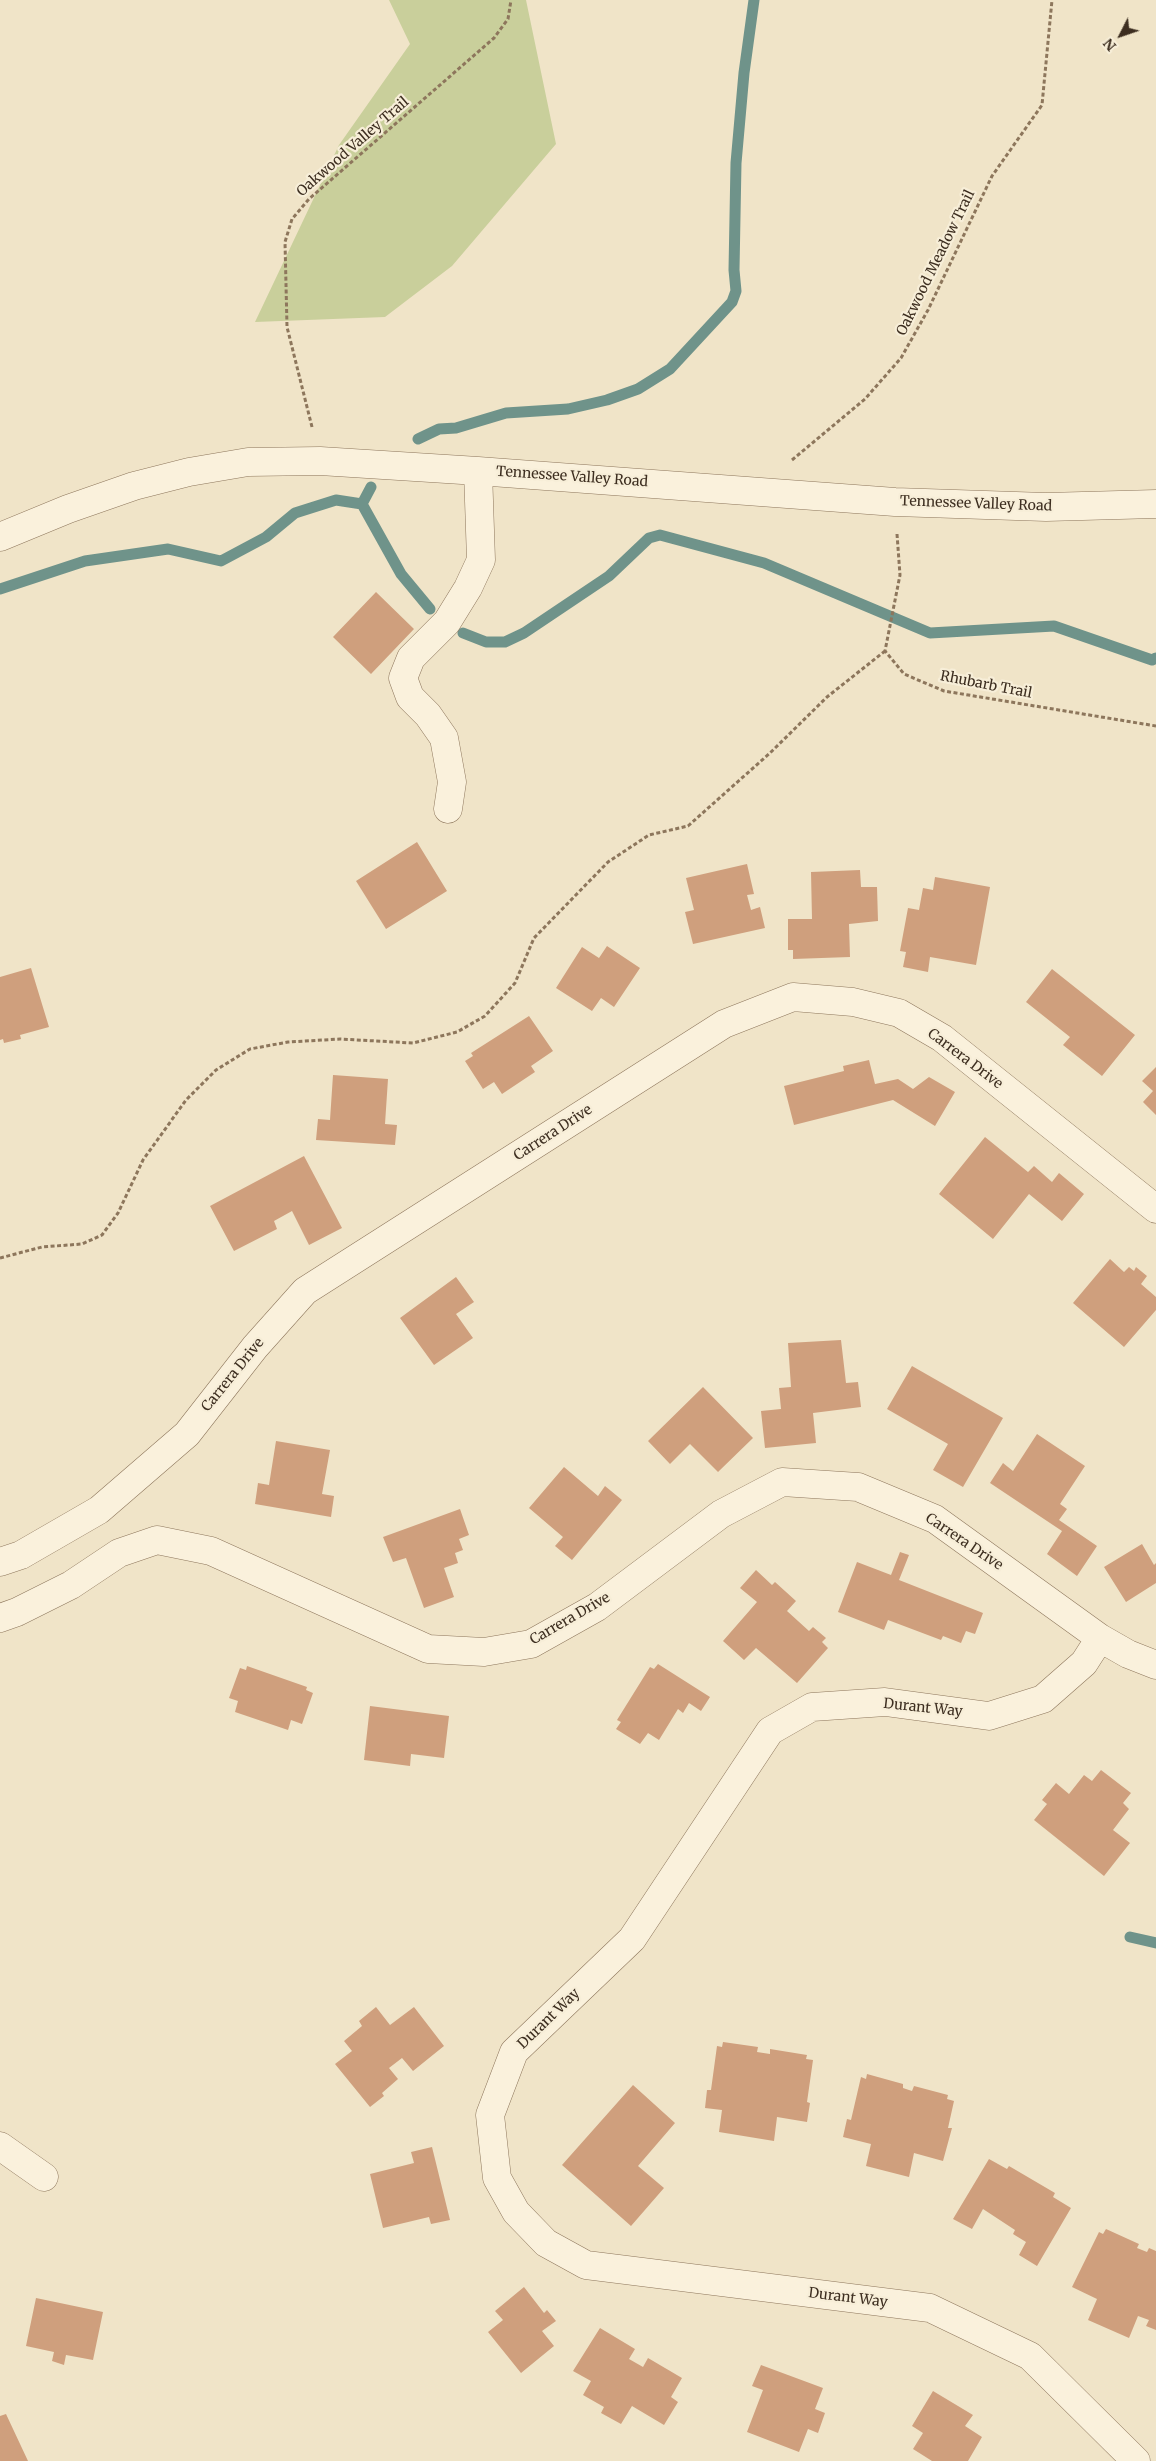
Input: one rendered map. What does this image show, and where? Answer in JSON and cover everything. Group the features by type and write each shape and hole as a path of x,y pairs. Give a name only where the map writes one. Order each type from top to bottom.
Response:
{"street":[{"name":"Tennessee Valley Road","path":"0,537 68,509 134,486 189,472 248,462 320,461 758,490 895,502 1046,507 1156,504"},
{"path":"448,809 452,782 444,738 428,715 410,697 403,678 411,658 447,622 468,588 481,560 478,471"},
{"name":"Carrera Drive","path":"0,1562 21,1555 99,1510 186,1434 254,1347 305,1291 724,1024 793,997 853,1002 898,1013 935,1034 1156,1209"},
{"name":"Carrera Drive","path":"0,1618 17,1612 71,1585 120,1553 156,1540 211,1551 428,1649 484,1652 503,1649 531,1644 597,1607 721,1514 782,1482 858,1487 935,1519 1100,1638 1128,1654 1156,1665"},
{"name":"Durant Way","path":"1100,1638 1084,1664 1043,1699 989,1716 885,1702 812,1707 770,1730 632,1939 514,2052 490,2115 497,2178 516,2212 546,2243 586,2265 930,2308 1030,2356 1136,2461"},
{"path":"0,2146 44,2177"}],"path":[{"name":"Oakwood Valley Trail","path":"320,461 287,327 285,242 292,219 309,199 494,38 508,19 511,0"},
{"name":"Oakwood Meadow Trail","path":"758,490 865,399 901,358 928,310 992,176 1042,105 1052,0"},
{"path":"0,1258 42,1247 82,1244 102,1235 118,1213 143,1160 186,1100 216,1070 250,1049 288,1042 340,1039 413,1043 457,1032 486,1016 515,983 534,938 608,862 649,835 688,826 770,753 827,697 885,651 886,638 900,574 895,502"},
{"name":"Rhubarb Trail","path":"885,651 904,674 944,691 1156,726"}],"green space":[{"path":"389,0 526,0 556,144 452,266 385,317 255,322 339,145 410,44"}],"building":[{"path":"376,592 414,629 371,674 333,637"},
{"path":"417,842 447,891 386,929 356,881"},
{"path":"747,864 754,894 747,895 751,910 760,907 765,928 693,944 685,912 694,910 686,878"},
{"path":"860,870 861,887 877,887 878,921 849,924 850,957 793,959 793,950 788,950 788,919 812,919 811,872"},
{"path":"935,877 990,887 976,965 930,957 928,972 903,967 906,952 900,951 908,908 919,910 923,888 933,890"},
{"path":"607,946 640,968 614,1007 601,998 592,1011 556,988 582,947 599,958"},
{"path":"31,968 49,1027 20,1035 21,1039 4,1043 3,1039 0,1040 0,977"},
{"path":"1052,969 1135,1035 1102,1076 1063,1045 1070,1037 1026,1002"},
{"path":"529,1016 553,1051 531,1066 535,1072 502,1094 494,1082 483,1089 465,1061 473,1056 471,1053"},
{"path":"869,1060 875,1084 898,1079 913,1089 929,1077 955,1092 935,1126 893,1100 794,1125 784,1086 844,1071 843,1066"},
{"path":"1156,1067 1156,1115 1143,1102 1153,1091 1142,1081"},
{"path":"333,1075 388,1079 385,1124 397,1125 395,1145 316,1140 318,1119 330,1120"},
{"path":"985,1137 1028,1172 1034,1166 1052,1182 1059,1173 1084,1194 1062,1221 1029,1194 993,1239 939,1194"},
{"path":"304,1156 342,1228 309,1245 292,1211 274,1221 277,1229 234,1251 210,1206"},
{"path":"1110,1259 1124,1272 1129,1267 1134,1271 1136,1267 1147,1276 1141,1284 1156,1297 1156,1310 1124,1347 1073,1303"},
{"path":"456,1277 474,1302 456,1314 473,1338 434,1365 400,1318"},
{"path":"841,1340 846,1383 858,1382 861,1407 813,1413 816,1443 765,1448 761,1411 781,1409 779,1388 791,1387 788,1343"},
{"path":"912,1366 1003,1418 963,1487 933,1470 948,1444 887,1409"},
{"path":"703,1387 753,1438 718,1472 690,1444 670,1464 648,1441"},
{"path":"1037,1434 1085,1466 1060,1504 1067,1509 1059,1520 1097,1546 1077,1576 1047,1554 1062,1531 990,1483 1003,1463 1013,1471"},
{"path":"276,1441 330,1450 322,1494 334,1496 331,1517 255,1504 258,1483 269,1485"},
{"path":"564,1467 598,1496 605,1486 622,1500 572,1560 555,1546 563,1537 529,1508"},
{"path":"460,1509 469,1535 459,1539 463,1550 455,1553 458,1563 444,1568 454,1597 424,1608 406,1558 393,1562 383,1537"},
{"path":"1142,1544 1154,1565 1156,1563 1156,1583 1126,1602 1104,1567"},
{"path":"900,1552 909,1555 899,1580 983,1613 975,1634 966,1631 961,1643 943,1636 941,1640 888,1620 884,1630 838,1612 857,1562 891,1575"},
{"path":"756,1570 772,1585 775,1582 796,1601 787,1611 809,1631 813,1627 826,1638 822,1642 828,1648 797,1683 756,1648 744,1660 723,1641 757,1602 740,1588"},
{"path":"658,1664 710,1697 701,1711 689,1703 683,1713 678,1709 659,1740 648,1733 640,1744 616,1729 621,1722 617,1720 650,1667 654,1669"},
{"path":"247,1666 307,1687 306,1690 313,1693 302,1724 291,1720 288,1730 235,1712 238,1701 229,1698 240,1668 246,1670"},
{"path":"370,1706 449,1716 444,1758 411,1754 410,1766 364,1760"},
{"path":"1101,1770 1131,1793 1123,1803 1129,1809 1113,1830 1130,1843 1104,1876 1034,1820 1047,1804 1042,1800 1056,1783 1069,1794 1084,1775 1092,1781"},
{"path":"376,2007 390,2025 414,2007 444,2046 413,2071 402,2058 389,2068 398,2079 382,2093 384,2096 370,2107 335,2064 352,2051 344,2041 362,2026 359,2021"},
{"path":"723,2042 758,2047 757,2052 770,2054 770,2049 807,2055 806,2059 813,2060 807,2102 810,2103 807,2122 777,2117 774,2141 719,2132 722,2110 705,2108 707,2090 711,2090 717,2046 722,2047"},
{"path":"867,2074 903,2084 903,2088 912,2091 914,2086 948,2095 947,2099 954,2101 948,2128 952,2128 943,2161 914,2153 909,2177 866,2166 871,2144 843,2137 847,2119 851,2120 861,2077 866,2079"},
{"path":"633,2085 675,2123 638,2166 664,2188 631,2226 562,2165"},
{"path":"432,2147 450,2220 431,2224 429,2217 383,2228 370,2174 414,2163 411,2152"},
{"path":"989,2159 1007,2169 1009,2166 1055,2193 1053,2197 1071,2208 1037,2266 1019,2255 1026,2242 1013,2234 1015,2230 983,2209 972,2229 953,2219"},
{"path":"1106,2229 1139,2244 1137,2248 1147,2252 1149,2248 1156,2251 1156,2330 1146,2326 1149,2320 1138,2316 1129,2338 1088,2320 1097,2299 1072,2287 1099,2232 1103,2234"},
{"path":"524,2287 544,2313 547,2310 556,2321 542,2331 554,2346 521,2373 488,2332 503,2320 495,2311"},
{"path":"36,2298 103,2312 93,2360 66,2355 64,2365 52,2361 54,2352 26,2346"},
{"path":"600,2328 635,2349 629,2359 643,2367 648,2358 682,2378 671,2397 678,2402 664,2425 632,2406 621,2424 601,2413 604,2407 583,2395 591,2381 573,2371"},
{"path":"761,2365 823,2388 815,2409 825,2413 818,2433 808,2429 799,2452 747,2432 763,2390 752,2386"},
{"path":"933,2391 973,2415 965,2426 982,2437 968,2461 932,2461 913,2449 923,2433 912,2426"},
{"path":"6,2414 28,2461 0,2461 0,2416"}],"waterway":[{"path":"418,439 439,429 456,428 506,413 568,409 607,400 638,389 670,369 732,302 736,291 734,270 736,163 744,73 754,0"},
{"path":"362,504 371,487"},
{"path":"0,589 85,561 168,549 221,561 266,537 295,513 336,500 362,504 401,574 430,609"},
{"path":"463,633 486,642 505,642 524,633 609,576 649,538 660,535 764,563 930,633 1054,626 1152,660 1156,658"},
{"path":"1130,1937 1156,1943"}]}
